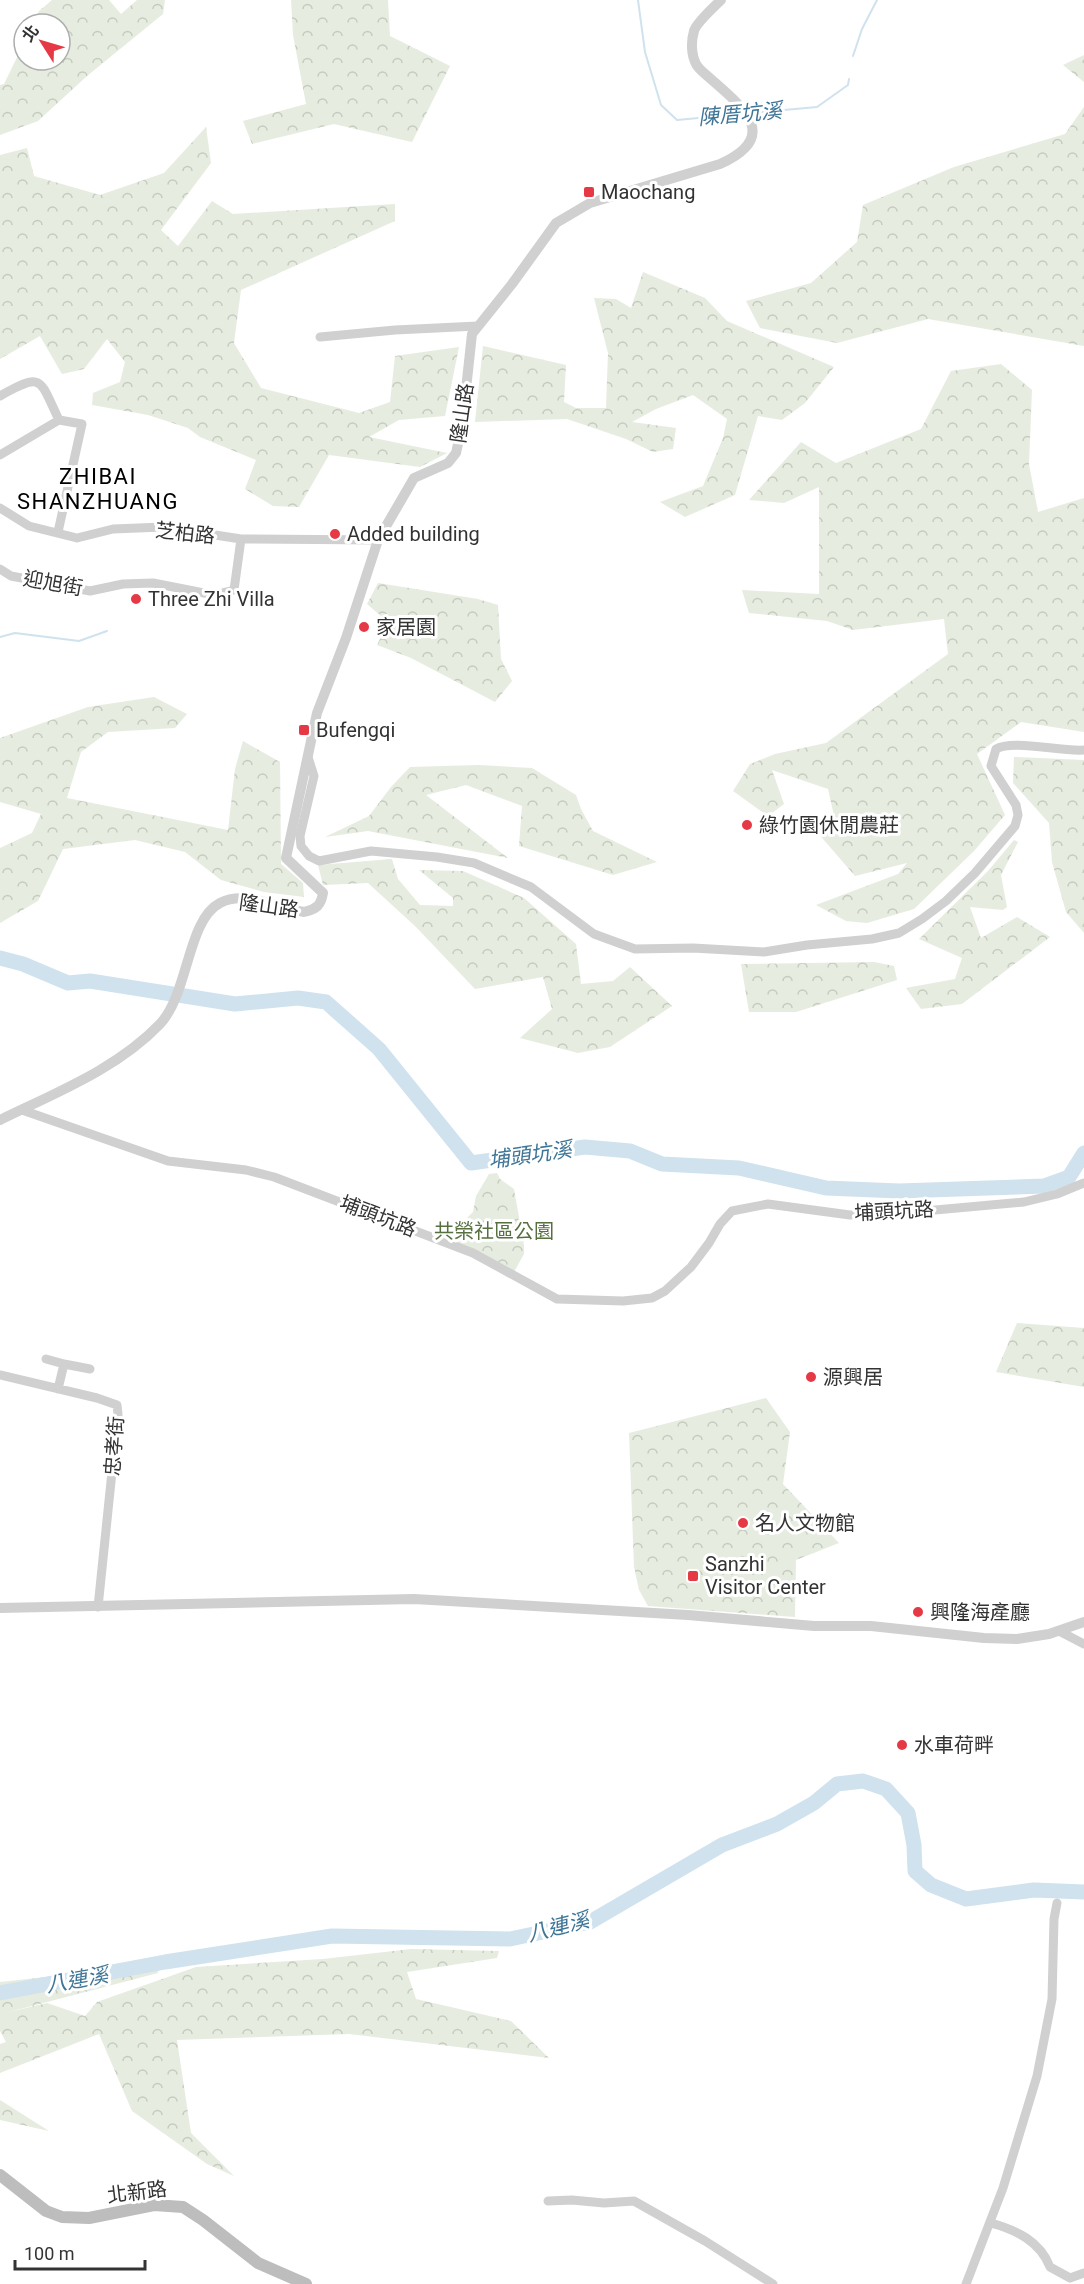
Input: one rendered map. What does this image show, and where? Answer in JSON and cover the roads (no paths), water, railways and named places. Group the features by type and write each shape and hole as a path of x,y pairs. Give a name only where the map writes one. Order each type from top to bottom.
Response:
{"main road":[{"name":"北新路","path":"0,2175 46,2211 62,2217 89,2218 154,2205 183,2207 258,2262 306,2284"}],"street":[{"name":"隆山路","path":"22,1110 126,1055 161,1023 173,1005 182,984 202,920 209,910 220,903 241,898 304,912 314,910 321,903 323,893 286,858 309,757 316,713 346,638 378,540 414,478 448,463 456,453 462,426 472,334 556,223 590,202 720,164 736,157 748,146 754,129 747,114 696,65 692,50 694,29 721,0"},
{"path":"320,337 478,326"},
{"path":"0,396 26,382 35,381 42,385 59,420"},
{"path":"0,455 59,420 82,424 58,532"},
{"name":"芝柏路","path":"0,508 29,526 77,538 113,529 163,527 241,539 378,540"},
{"name":"迎旭街","path":"0,569 11,576 90,591 123,584 153,583 214,596 234,590 241,539"},
{"path":"309,757 314,776 300,836 301,846 309,856 319,861 372,851 474,863 531,887 594,934 635,949 693,948 764,952 807,945 872,939 899,933 922,919 946,901 975,873 1015,826 1018,815 1016,805 991,766 996,749 1013,745 1054,750 1084,750"},
{"path":"0,1120 22,1110"},
{"name":"埔頭坑路","path":"22,1110 168,1161 246,1170 274,1177 473,1253 557,1299 623,1301 652,1298 665,1292 691,1267 720,1224 732,1211 768,1204 850,1215 902,1214 1024,1202 1057,1194 1084,1184"},
{"path":"46,1359 90,1370"},
{"path":"58,1389 64,1364"},
{"name":"忠孝街","path":"0,1375 117,1405 117,1426 98,1607"},
{"path":"0,1608 414,1599 688,1615 814,1626 870,1626 984,1638 1017,1639 1049,1634 1084,1622"},
{"path":"1059,1631 1084,1644"},
{"path":"966,2284 1004,2188 1037,2076 1052,1999 1054,1919 1057,1903"},
{"path":"548,2201 634,2202 705,2241 772,2284"},
{"path":"991,2223 1010,2228 1035,2243 1046,2256 1050,2267 1070,2278 1084,2273"}],"waterway":[{"name":"陳厝坑溪","path":"638,0 645,52 661,105 677,120 741,114"},
{"name":"陳厝坑溪","path":"853,56 862,29 877,0"},
{"name":"陳厝坑溪","path":"750,113 817,107 848,85 849,79"},
{"path":"0,637 15,633 79,641 107,631"},
{"name":"埔頭坑溪","path":"0,958 23,964 68,983 90,981 235,1004 298,998 326,1002 379,1049 471,1163 585,1147 630,1151 662,1164 739,1168 826,1188 899,1191 1044,1186 1069,1177 1084,1153"},
{"name":"八連溪","path":"0,1993 165,1962 332,1936 510,1939 590,1922 722,1845 777,1824 814,1803 837,1784 863,1781 886,1789 908,1813 914,1845 915,1871 931,1885 966,1899 1034,1890 1084,1892"}],"place":[{"name":"Maochang","path":"589,192"},
{"name":"Added building","path":"335,534"},
{"name":"Three Zhi Villa","path":"136,599"},
{"name":"家居園","path":"364,627"},
{"name":"Bufengqi","path":"304,730"},
{"name":"綠竹園休閒農莊","path":"747,825"},
{"name":"源興居","path":"811,1377"},
{"name":"名人文物館","path":"743,1523"},
{"name":"Sanzhi Visitor Center","path":"693,1576"},
{"name":"興隆海產廳","path":"918,1612"},
{"name":"水車荷畔","path":"902,1745"}],"district":[{"name":"ZHIBAI SHANZHUANG","path":"98,488"}],"park label":[{"name":"共榮社區公園","path":"494,1231"}]}
